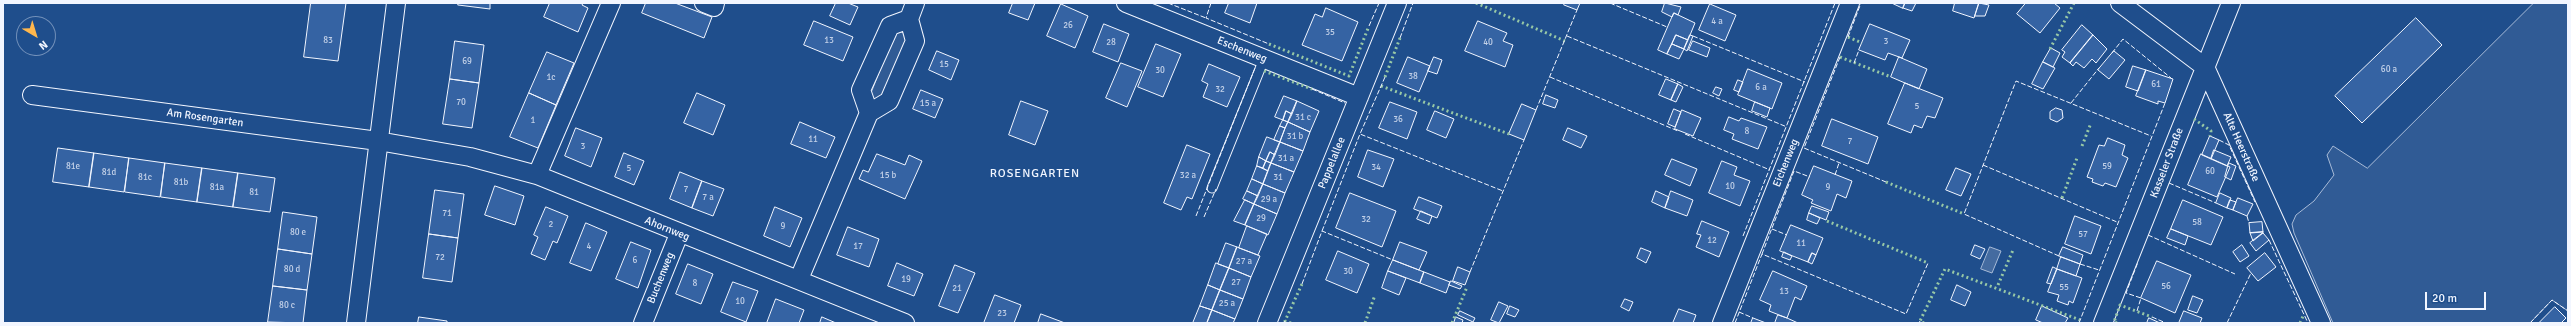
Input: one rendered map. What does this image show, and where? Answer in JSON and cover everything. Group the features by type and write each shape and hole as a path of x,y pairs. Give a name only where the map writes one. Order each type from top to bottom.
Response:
{"street":[{"path":"356,323 396,3"},
{"path":"537,175 611,3"},
{"path":"704,3 714,7 715,3"},
{"name":"Eschenweg","path":"1126,3 1359,96"},
{"name":"Pappelallee","path":"1268,323 1397,3"},
{"name":"Eichenweg","path":"1722,323 1850,3"},
{"name":"Alte Heerstraße","path":"2120,3 2205,67 2321,323"},
{"name":"Kasseler Straße","path":"2103,323 2231,3"},
{"path":"799,279 869,113 889,101 915,41 912,11 890,26 861,90 869,113"},
{"name":"Am Rosengarten","path":"32,95 378,141"},
{"name":"Ahornweg","path":"378,141 470,157 537,175 679,234 799,279 905,323"},
{"name":"Buchenweg","path":"643,323 679,234"}],"lane":[{"path":"1212,188 1264,59"}],"shaded area":[{"path":"2534,3 2568,3 2568,311 2552,300 2530,323 2333,323 2294,233 2292,224 2296,215 2314,201 2334,175 2327,155 2333,146 2367,168"},
{"path":"899,31 906,34 907,41 882,97 878,100 872,98 871,93 894,34"},
{"path":"1990,247 2001,251 1992,273 1981,269"}],"building":[{"path":"311,3 346,3 338,61 304,57"},
{"path":"459,3 490,3 490,9 458,5"},
{"path":"550,3 583,3 582,5 588,8 578,32 544,17"},
{"path":"646,3 675,3 712,17 704,38 642,13"},
{"path":"836,3 848,3 858,7 850,25 830,16"},
{"path":"1013,3 1035,3 1028,20 1009,13"},
{"path":"1229,3 1257,3 1250,23 1225,13"},
{"path":"1565,3 1580,3 1577,10 1564,5"},
{"path":"1665,3 1681,7 1678,15 1674,13 1672,17 1662,12"},
{"path":"1892,3 1905,3 1903,8"},
{"path":"1905,3 1916,3 1912,11 1903,8"},
{"path":"1955,3 1979,3 1974,18 1953,11"},
{"path":"1979,3 1989,5 1985,16 1975,16"},
{"path":"2026,3 2054,3 2060,8 2040,33 2017,14"},
{"path":"1061,4 1088,16 1075,48 1047,36"},
{"path":"1710,4 1736,15 1725,41 1699,30"},
{"path":"1326,8 1358,22 1342,61 1302,45 1315,14 1322,17"},
{"path":"1674,13 1695,23 1688,40 1676,35 1667,54 1658,50"},
{"path":"2416,18 2442,45 2362,123 2335,96"},
{"path":"814,21 853,37 843,61 804,45"},
{"path":"1478,21 1507,33 1503,41 1513,45 1505,67 1465,51"},
{"path":"1104,24 1129,34 1118,62 1093,52"},
{"path":"1870,24 1910,40 1902,58 1888,53 1885,60 1859,50"},
{"path":"2082,25 2093,35 2070,63 2062,57 2065,52 2062,50"},
{"path":"1676,35 1688,40 1684,49 1672,44"},
{"path":"1690,35 1693,36 1687,51 1684,49"},
{"path":"2093,35 2107,49 2096,63 2092,59 2084,68 2076,62 2073,66 2070,63"},
{"path":"455,41 484,45 479,83 450,79"},
{"path":"1693,41 1710,48 1707,57 1689,50"},
{"path":"1156,44 1181,54 1163,97 1138,87"},
{"path":"1672,44 1684,49 1679,59 1667,54"},
{"path":"2051,48 2060,53 2053,67 2043,62"},
{"path":"937,51 959,60 951,80 929,70"},
{"path":"2114,51 2125,60 2109,79 2098,70"},
{"path":"547,52 574,63 556,105 529,93"},
{"path":"1408,57 1430,66 1419,92 1397,83"},
{"path":"1434,57 1442,60 1437,74 1428,71"},
{"path":"1899,57 1927,69 1919,89 1891,77"},
{"path":"2043,62 2055,68 2043,89 2032,84"},
{"path":"1121,63 1142,71 1127,107 1106,98"},
{"path":"1209,64 1240,77 1227,107 1203,97 1208,84 1202,81"},
{"path":"2133,66 2146,70 2138,91 2126,87"},
{"path":"1748,69 1782,83 1772,109 1738,95"},
{"path":"2146,70 2173,79 2165,103 2158,101 2158,104 2136,96"},
{"path":"450,79 479,83 472,128 443,124"},
{"path":"1666,79 1678,84 1671,100 1659,95"},
{"path":"1738,80 1743,82 1739,92 1734,90"},
{"path":"1905,83 1943,98 1935,118 1927,116 1922,128 1914,125 1911,133 1888,124"},
{"path":"1678,84 1683,87 1676,102 1671,100"},
{"path":"1716,87 1722,89 1719,96 1713,93"},
{"path":"921,90 943,99 935,118 913,109"},
{"path":"529,93 556,105 538,148 510,137"},
{"path":"697,93 725,105 713,135 684,123"},
{"path":"1546,95 1558,100 1555,108 1543,104"},
{"path":"1284,96 1297,101 1292,114 1286,111 1283,120 1275,117"},
{"path":"1021,101 1048,111 1035,145 1009,135"},
{"path":"1297,101 1319,111 1310,132 1288,122"},
{"path":"1390,102 1417,112 1407,139 1379,128"},
{"path":"1755,102 1770,108 1767,117 1752,111"},
{"path":"1522,104 1536,110 1524,140 1509,134"},
{"path":"2056,108 2062,110 2063,118 2057,122 2050,119 2050,112"},
{"path":"1674,109 1681,112 1675,127 1668,124"},
{"path":"1682,110 1701,118 1693,136 1675,129"},
{"path":"1286,111 1292,114 1288,122 1283,120"},
{"path":"1435,111 1454,119 1446,138 1427,130"},
{"path":"1729,117 1739,121 1741,118 1767,127 1758,149 1732,139 1734,134 1724,130"},
{"path":"1832,119 1878,137 1868,164 1822,146"},
{"path":"1283,120 1288,122 1285,128 1280,126"},
{"path":"800,122 835,137 826,158 791,144"},
{"path":"1288,122 1310,132 1303,151 1280,142"},
{"path":"1280,126 1285,128 1280,142 1274,140"},
{"path":"576,128 602,138 591,167 565,156"},
{"path":"1568,128 1587,136 1581,148 1563,140"},
{"path":"2210,136 2219,140 2211,159 2202,155"},
{"path":"1267,137 1280,142 1275,155 1270,152 1266,161 1259,157"},
{"path":"2108,138 2125,145 2122,155 2128,158 2116,187 2105,183 2103,186 2092,182 2093,179 2087,177 2099,145 2104,146"},
{"path":"1280,142 1303,151 1294,172 1271,163"},
{"path":"1187,145 1210,154 1192,199 1187,197 1181,210 1164,203"},
{"path":"58,148 94,153 89,187 53,182"},
{"path":"1368,150 1394,159 1383,187 1358,177"},
{"path":"2214,150 2231,157 2227,166 2211,159"},
{"path":"1270,152 1275,155 1271,163 1266,161"},
{"path":"94,153 129,158 124,192 89,187"},
{"path":"624,153 644,161 634,185 615,177"},
{"path":"877,154 905,165 909,155 922,161 905,199 859,179 863,170 868,172"},
{"path":"2201,154 2230,167 2217,197 2188,185"},
{"path":"1259,157 1266,161 1263,168 1257,166"},
{"path":"129,158 165,163 160,197 125,192"},
{"path":"1672,159 1697,169 1690,186 1665,175"},
{"path":"1266,161 1271,163 1268,171 1263,168"},
{"path":"1722,161 1737,167 1734,175 1750,181 1740,206 1709,193"},
{"path":"165,163 202,168 197,202 161,197"},
{"path":"1271,163 1294,172 1285,193 1263,184"},
{"path":"2229,163 2236,166 2231,180 2225,177"},
{"path":"1257,166 1268,171 1263,184 1252,179"},
{"path":"1814,166 1852,181 1846,198 1837,194 1831,211 1811,203 1813,200 1802,195"},
{"path":"202,168 238,173 233,207 197,202"},
{"path":"1956,168 1971,174 1961,196 1946,190"},
{"path":"680,172 702,181 692,208 670,199"},
{"path":"238,173 275,178 270,212 233,207"},
{"path":"1252,179 1263,184 1258,196 1247,191"},
{"path":"702,181 724,189 713,216 692,208"},
{"path":"1263,184 1285,193 1277,214 1254,204"},
{"path":"495,186 524,196 515,225 485,215"},
{"path":"435,190 464,194 458,238 429,234"},
{"path":"1247,191 1258,196 1254,204 1243,199"},
{"path":"1656,191 1669,197 1665,208 1652,202"},
{"path":"1671,191 1693,200 1687,216 1665,208"},
{"path":"1350,193 1396,211 1382,247 1336,228"},
{"path":"2220,193 2231,198 2227,208 2216,203"},
{"path":"1419,197 1442,206 1437,218 1414,209"},
{"path":"2238,198 2253,204 2247,216 2233,210"},
{"path":"1245,200 1254,204 1245,225 1234,221"},
{"path":"2183,200 2223,217 2211,245 2171,229"},
{"path":"2230,200 2236,202 2233,210 2227,208"},
{"path":"1254,204 1277,214 1268,235 1245,225"},
{"path":"1812,206 1829,212 1826,220 1809,213"},
{"path":"546,207 568,216 557,243 553,241 545,260 531,254 538,237 534,235"},
{"path":"775,207 802,218 790,247 764,236"},
{"path":"1421,211 1432,216 1429,224 1417,219"},
{"path":"283,212 317,217 312,254 278,249"},
{"path":"1809,213 1820,218 1817,224 1807,220"},
{"path":"2075,216 2101,226 2091,254 2065,244"},
{"path":"1702,221 1729,232 1719,257 1696,247 1701,235 1697,234"},
{"path":"2262,222 2263,232 2250,233 2249,223"},
{"path":"586,223 607,232 591,271 570,263"},
{"path":"1791,225 1823,238 1816,255 1812,253 1808,262 1780,251"},
{"path":"1247,226 1267,234 1258,255 1239,248"},
{"path":"848,227 879,239 869,267 837,255"},
{"path":"2171,229 2188,236 2185,245 2167,238"},
{"path":"2250,233 2263,233 2253,241"},
{"path":"2263,233 2269,240 2256,251 2250,243"},
{"path":"429,234 458,238 452,282 423,278"},
{"path":"631,242 651,250 638,288 616,279"},
{"path":"1400,242 1427,252 1419,270 1393,260"},
{"path":"1226,243 1237,247 1229,268 1218,264"},
{"path":"1975,245 1985,249 1980,259 1971,255"},
{"path":"2242,245 2249,256 2240,262 2233,252"},
{"path":"1237,247 1260,256 1251,277 1229,268"},
{"path":"2063,247 2083,255 2080,264 2059,256"},
{"path":"1641,248 1651,252 1646,263 1637,258"},
{"path":"278,249 312,254 307,290 273,286"},
{"path":"1338,251 1369,264 1357,293 1326,280"},
{"path":"1784,252 1792,256 1790,260 1782,257"},
{"path":"1812,253 1816,255 1812,264 1808,262"},
{"path":"2265,253 2276,267 2258,281 2247,268"},
{"path":"2061,257 2080,264 2076,276 2057,269"},
{"path":"1393,260 1424,272 1420,283 1388,271"},
{"path":"2157,261 2191,275 2175,313 2141,298"},
{"path":"897,263 923,274 914,296 888,286"},
{"path":"1216,263 1229,268 1220,290 1208,285"},
{"path":"688,264 713,274 701,304 676,294"},
{"path":"955,265 975,273 958,313 939,306"},
{"path":"1458,267 1470,272 1465,285 1453,281"},
{"path":"2053,267 2057,269 2051,284 2047,283"},
{"path":"1229,268 1251,277 1243,299 1220,290"},
{"path":"2057,269 2082,278 2073,303 2069,301 2068,305 2057,301 2059,295 2048,292"},
{"path":"1388,271 1406,278 1399,295 1382,288"},
{"path":"1773,271 1807,286 1801,300 1795,297 1787,318 1769,311 1771,305 1760,300"},
{"path":"1424,272 1450,282 1446,293 1420,283"},
{"path":"1451,281 1462,286 1460,289 1449,285"},
{"path":"733,282 758,291 746,322 721,312"},
{"path":"1208,285 1220,290 1212,310 1200,306"},
{"path":"1957,285 1971,292 1965,306 1951,300"},
{"path":"273,286 307,290 303,323 268,322"},
{"path":"1220,290 1243,299 1235,319 1212,310"},
{"path":"995,295 1021,305 1014,323 984,323"},
{"path":"2193,296 2203,300 2197,313 2188,310"},
{"path":"776,299 804,310 799,323 767,323"},
{"path":"1625,299 1633,302 1629,311 1621,307"},
{"path":"1499,302 1508,306 1499,323 1491,320"},
{"path":"1200,306 1212,310 1207,323 1193,323"},
{"path":"1510,306 1519,310 1515,317 1507,314"},
{"path":"2042,306 2068,318 2065,323 2043,323 2036,320"},
{"path":"2555,307 2566,318 2561,323 2539,323"},
{"path":"1679,309 1696,315 1693,323 1673,323"},
{"path":"1212,310 1235,319 1233,323 1207,323"},
{"path":"1460,311 1475,318 1473,322 1458,315"},
{"path":"2184,311 2202,318 2200,323 2179,323"},
{"path":"1041,314 1065,323 1038,323"},
{"path":"1778,315 1787,318 1798,323 1775,323"},
{"path":"419,317 447,321 447,323 418,323"},
{"path":"822,317 836,323 820,323"},
{"path":"1456,317 1463,320 1462,323 1454,323"},
{"path":"1753,318 1766,323 1751,323"},
{"path":"2149,318 2160,323 2147,323"}],"hedge":[{"path":"1476,3 1565,41"},
{"path":"2050,49 2074,3"},
{"path":"1269,44 1349,76 1369,26"},
{"path":"1848,37 1862,43"},
{"path":"1385,77 1400,38"},
{"path":"1840,57 1891,77"},
{"path":"1264,71 1312,89"},
{"path":"1381,86 1509,134"},
{"path":"2194,119 2211,131 2210,136"},
{"path":"2082,146 2091,123"},
{"path":"2062,198 2077,158"},
{"path":"1886,182 1964,214"},
{"path":"1827,221 1928,263"},
{"path":"1998,285 2013,250"},
{"path":"1924,323 1920,321 1945,269 2080,320"},
{"path":"1291,323 1285,321 1302,284"},
{"path":"1452,323 1467,287"},
{"path":"1365,323 1375,295"},
{"path":"2117,323 2114,322 2120,305 2152,317"},
{"path":"2300,323 2304,314"}],"fence":[{"path":"1168,3 1206,18"},
{"path":"1211,3 1206,18 1269,44"},
{"path":"1369,26 1379,3"},
{"path":"1400,38 1413,3"},
{"path":"1610,3 1667,27"},
{"path":"1743,236 1835,3"},
{"path":"1848,37 1861,3"},
{"path":"1536,110 1577,10"},
{"path":"1567,36 1787,127"},
{"path":"1693,36 1805,82"},
{"path":"2112,53 2123,39 2171,78"},
{"path":"1854,63 1859,50"},
{"path":"1840,57 1804,148 1886,182"},
{"path":"1196,216 1255,68"},
{"path":"2071,103 2099,68"},
{"path":"1385,77 1360,134 1503,191"},
{"path":"1550,77 1678,131"},
{"path":"2059,256 1964,214 2016,81 2151,136"},
{"path":"1312,89 1345,103"},
{"path":"2079,323 2165,103"},
{"path":"1322,231 1360,134"},
{"path":"1685,134 1770,170"},
{"path":"1470,272 1524,140"},
{"path":"2219,140 2229,145 2255,202"},
{"path":"1835,175 1839,163"},
{"path":"1983,165 2117,222"},
{"path":"1762,254 1794,171 1810,177"},
{"path":"2169,183 2216,203"},
{"path":"1204,217 1216,189"},
{"path":"2247,216 2249,223"},
{"path":"1772,229 1787,235"},
{"path":"1302,284 1322,231 1393,260"},
{"path":"2148,235 2235,274"},
{"path":"2269,240 2308,323"},
{"path":"1735,323 1762,254 1906,314 1928,263"},
{"path":"2137,311 2141,298 2126,293 2138,262"},
{"path":"2080,264 2099,270"},
{"path":"2227,323 2251,273"},
{"path":"2530,323 2552,300 2568,311"},
{"path":"1739,312 1753,318"},
{"path":"2152,317 2166,323"}],"district":[{"name":"ROSENGARTEN","path":"1035,174"}]}
